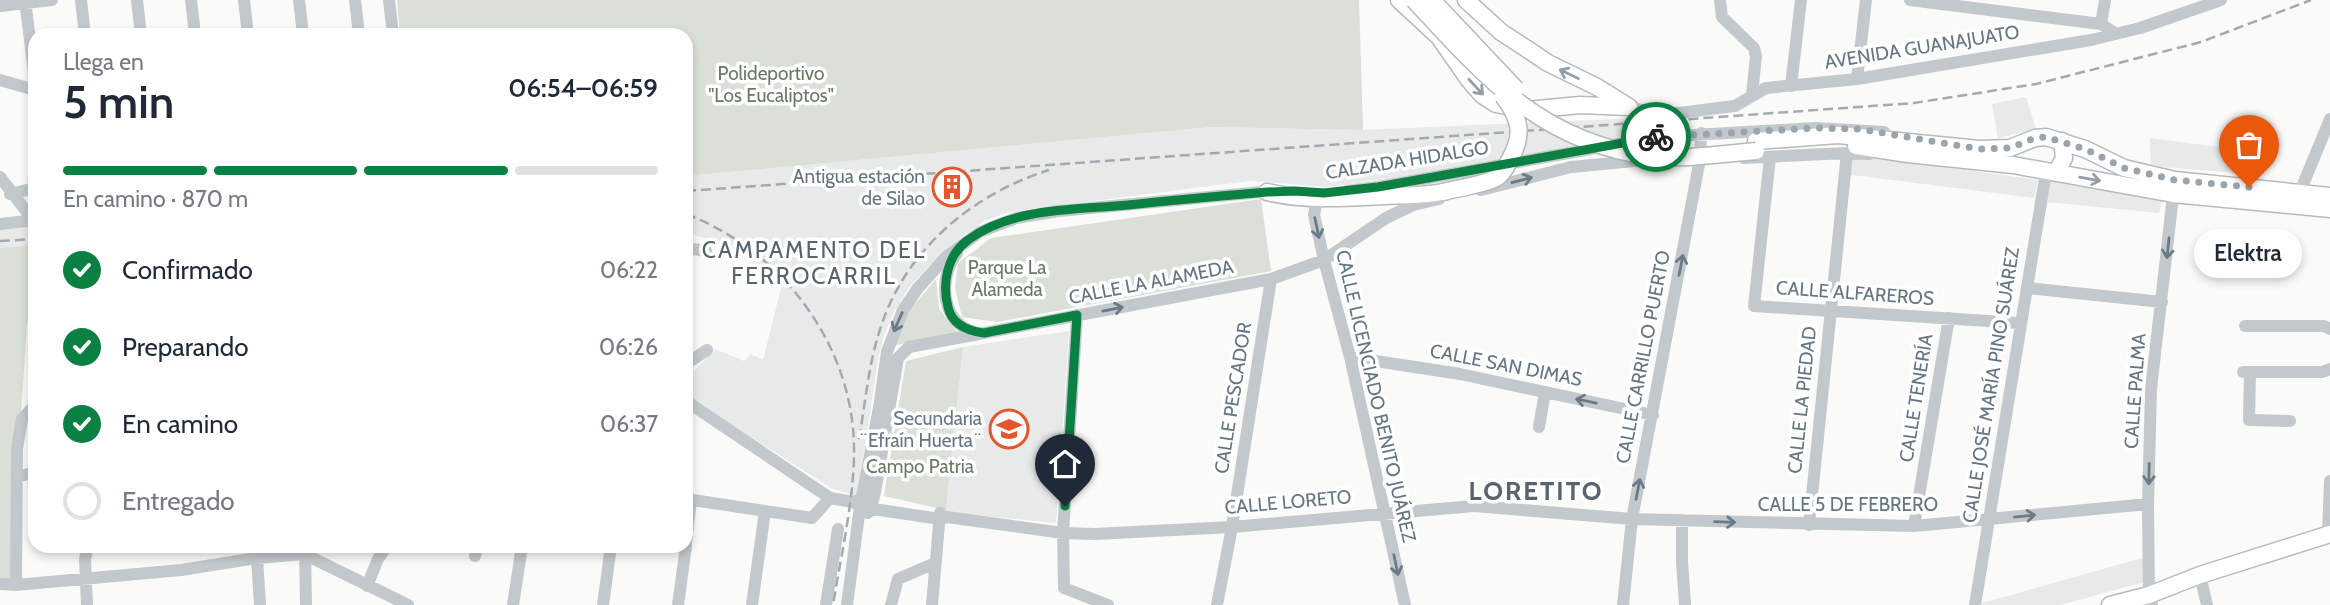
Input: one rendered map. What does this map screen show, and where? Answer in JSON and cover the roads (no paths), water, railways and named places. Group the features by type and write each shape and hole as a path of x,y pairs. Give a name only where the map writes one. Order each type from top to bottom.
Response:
{"main road":[{"path":"1399,0 1439,37 1482,95 1496,104 1527,110 1580,105 1629,107"},
{"path":"1406,0 1449,38"},
{"path":"1414,0 1491,80 1556,128 1611,149 1670,157 1864,146 1908,154 2174,187 2297,199 2330,196"},
{"path":"1466,0 1491,23 1548,63 1597,87 1629,107"},
{"path":"1433,1 1521,94 1564,122 1591,133 1650,147 1760,150 1838,135 1979,149 2010,148 2035,138 2046,137 2085,149 2124,168 2174,187"},
{"path":"1267,192 1290,197 1417,197 1446,195 1497,178 1517,147 1520,135 1515,113 1491,80"},
{"path":"2035,138 2029,154 2045,172"},
{"path":"2045,172 2064,158 2062,141"},
{"path":"2297,199 2330,209"},
{"path":"2110,605 2151,600 2200,575 2329,534"}],"street":[{"path":"0,6 25,1 52,0"},
{"path":"81,0 84,28"},
{"path":"137,0 140,28"},
{"path":"191,0 194,28"},
{"path":"244,0 247,28"},
{"path":"299,0 302,28"},
{"path":"355,0 358,28"},
{"path":"389,0 392,28"},
{"path":"1720,0 1722,17 1754,48 1756,56 1752,95"},
{"path":"1791,86 1801,0"},
{"path":"1857,79 1866,0"},
{"path":"1910,0 2101,24 2116,34"},
{"path":"2101,24 2105,0"},
{"name":"AVENIDA GUANAJUATO","path":"1629,107 1671,114 1740,105 1761,90 1857,79 2091,40 2221,0"},
{"path":"25,1 28,28"},
{"path":"0,80 28,88"},
{"path":"2297,199 2330,119"},
{"name":"CALZADA HIDALGO","path":"847,605 879,408 903,310 935,269 966,241 999,224 1037,215 1267,192 1324,193 1378,187 1658,137 1701,133 1815,128 1859,129 1942,144"},
{"name":"CALLE CARRILLO PUERTO","path":"1623,605 1632,519 1700,159 1701,133"},
{"path":"1655,160 1658,137"},
{"name":"CALLE LA ALAMEDA","path":"892,355 909,346 1271,279 1324,260 1386,218 1413,205 1571,167 1628,160 1700,159 1760,150 1895,156 1908,154"},
{"name":"CALLE ALFAREROS","path":"1760,150 1754,306 2020,323"},
{"path":"1568,153 1571,167"},
{"name":"CALLE LA PIEDAD","path":"1809,525 1847,153"},
{"name":"CALLE JOSÉ MARÍA PINO SUÁREZ","path":"1975,605 2045,172"},
{"path":"1446,175 1452,184 1452,191 1446,195"},
{"path":"0,177 10,194 28,214"},
{"name":"CALLE PALMA","path":"2151,600 2148,504 2151,389 2174,187"},
{"path":"10,194 28,190"},
{"name":"CALLE LICENCIADO BENITO JUÁREZ","path":"1322,198 1316,205 1314,215 1350,357 1405,605"},
{"path":"0,223 28,221"},
{"path":"966,241 947,272 946,299 950,315 959,325 984,333"},
{"path":"693,249 706,251"},
{"name":"CALLE PESCADOR","path":"1217,605 1271,279"},
{"path":"2027,288 2162,302"},
{"path":"1077,315 1063,533 1064,588 1108,605"},
{"name":"CALLE TENERÍA","path":"1914,526 1949,318"},
{"path":"2245,326 2324,326 2330,329"},
{"path":"693,359 707,350"},
{"name":"CALLE SAN DIMAS","path":"1350,357 1460,374 1653,415"},
{"path":"2290,421 2249,421 2246,372 2322,372 2330,369"},
{"path":"1539,427 1545,392"},
{"path":"693,406 830,498 812,518 693,501"},
{"path":"16,585 17,448 22,419 28,413"},
{"path":"17,477 28,474"},
{"path":"2329,534 2330,481"},
{"name":"CALLE LORETO","path":"830,498 942,517 1063,533 1095,534 1232,527 1474,506 1632,519"},
{"name":"CALLE 5 DE FEBRERO","path":"1632,519 1914,526 2148,504"},
{"path":"752,605 765,511"},
{"path":"932,605 942,517"},
{"path":"1682,520 1685,605"},
{"path":"826,605 838,529"},
{"path":"86,553 87,605"},
{"path":"0,584 16,585 181,570 286,553"},
{"path":"304,553 306,605"},
{"path":"309,553 408,605"},
{"path":"368,586 382,553"},
{"path":"513,605 521,553"},
{"path":"603,605 610,553"},
{"path":"678,605 685,553"},
{"path":"257,558 260,605"},
{"path":"891,605 898,579 935,563"},
{"path":"2200,575 2207,605"}],"railway":[{"path":"693,190 1914,103 2036,84 2201,42 2311,0"},
{"path":"859,439 871,363 879,333 896,292 911,267 949,225 972,208 1022,180 1049,170"},
{"path":"693,217 720,230 752,251 780,276 805,305 825,337 840,371 850,408 854,465 833,605"},
{"path":"0,241 28,239"}],"place":[{"name":"Antigua estación de Silao","path":"952,187"},
{"name":"Elektra","path":"2249,187"},
{"name":"Secundaria ¨Efraín Huerta¨","path":"1009,429"}],"district":[{"name":"CAMPAMENTO DEL FERROCARRIL","path":"814,263"},
{"name":"LORETITO","path":"1536,491"}],"park label":[{"name":"Polideportivo \"Los Eucaliptos\"","path":"771,84"},
{"name":"Parque La Alameda","path":"1007,278"},
{"name":"Campo Patria","path":"920,466"}]}
